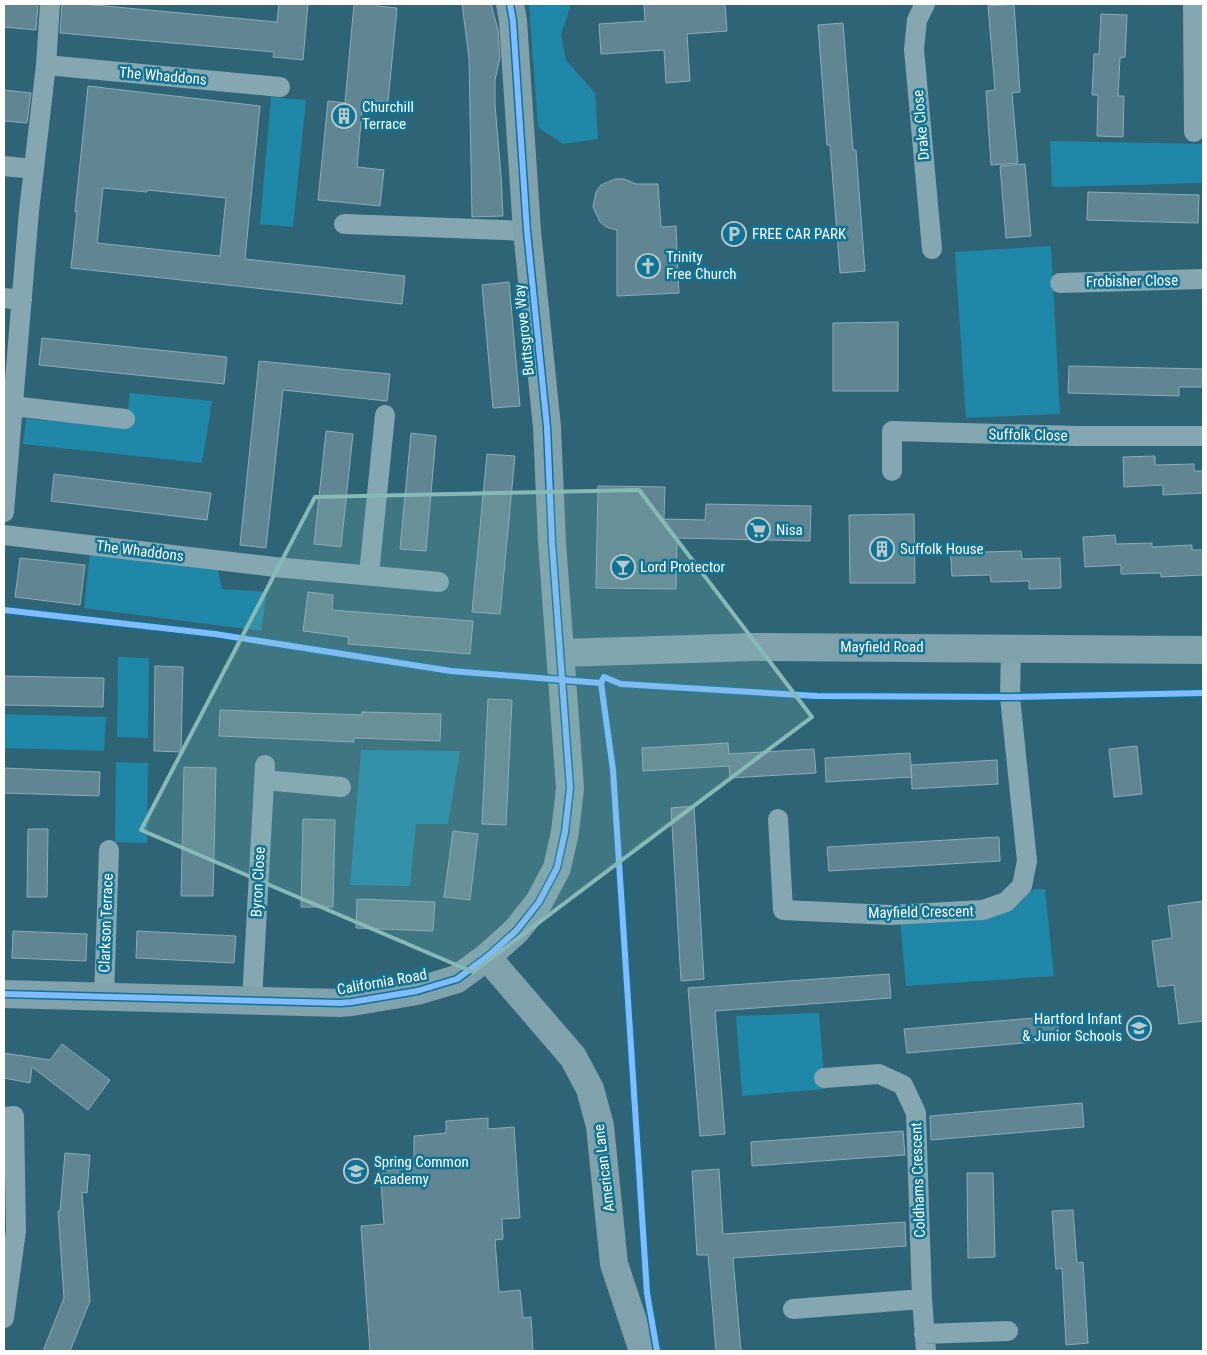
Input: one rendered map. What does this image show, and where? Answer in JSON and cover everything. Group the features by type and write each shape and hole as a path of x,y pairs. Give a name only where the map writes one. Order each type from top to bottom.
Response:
{"street":[{"path":"4,512 12,406 13,299 33,170 46,65 50,4"},
{"name":"Buttsgrove Way","path":"510,4 513,21 527,231 547,427 552,542 561,653"},
{"name":"Drake Close","path":"925,4 917,20 914,49 932,248"},
{"path":"1193,4 1194,132"},
{"name":"The Whaddons","path":"46,65 280,87"},
{"path":"4,166 33,170"},
{"path":"344,224 527,231"},
{"name":"Frobisher Close","path":"1060,282 1203,279"},
{"path":"12,406 125,419"},
{"path":"369,574 385,414"},
{"name":"Suffolk Close","path":"892,471 892,431 1076,436 1203,436"},
{"name":"The Whaddons","path":"4,536 275,567 369,574 439,582"},
{"name":"Mayfield Road","path":"561,653 755,646 1203,650"},
{"name":"Mayfield Crescent","path":"778,819 783,910 891,915 983,910 1006,902 1022,886 1027,861 1010,697 1011,648"},
{"name":"California Road","path":"4,994 346,1003 417,991 457,978 487,958 516,931 539,902 557,868 565,832 570,788 561,653"},
{"name":"Byron Close","path":"252,1000 265,772 341,787"},
{"name":"Clarkson Terrace","path":"104,997 109,850"},
{"name":"American Lane","path":"487,958 573,1057 590,1089 600,1126 614,1264 643,1351"},
{"name":"Coldhams Crescent","path":"824,1078 879,1074 903,1085 916,1114 925,1343 1008,1331"},
{"path":"4,1116 14,1116 10,1232 4,1318"},
{"path":"793,1309 922,1299"}],"highlighted area":[{"path":"639,490 812,717 473,972 141,830 315,497"}],"shaded area":[{"path":"529,4 571,4 561,35 566,60 595,93 598,139 563,144 538,127"},
{"path":"271,97 306,100 293,227 260,224"},
{"path":"1050,141 1203,144 1203,183 1052,187"},
{"path":"1051,246 1060,414 966,418 955,252"},
{"path":"130,393 212,401 202,463 23,444 26,419 126,427"},
{"path":"90,552 217,566 222,589 267,592 261,631 84,608"},
{"path":"118,657 149,658 148,738 117,737"},
{"path":"4,714 106,717 104,751 4,748"},
{"path":"361,750 460,751 448,824 416,824 410,886 350,885"},
{"path":"116,762 148,763 147,843 115,842"},
{"path":"1034,889 1045,889 1054,976 906,986 900,919 991,916 1014,909"},
{"path":"819,1013 825,1089 742,1096 736,1016"}],"building":[{"path":"4,4 38,4 36,30 4,27"},
{"path":"62,4 84,4 277,22 279,4 308,4 303,60 273,57 274,52 60,33"},
{"name":"Churchill Terrace","path":"354,4 377,4 377,6 397,8 388,102 363,100 357,167 384,170 380,206 318,200 328,101 345,103"},
{"path":"462,4 491,4 498,30 500,57 495,80 495,105 503,216 472,217 469,58"},
{"path":"644,4 725,4 727,31 687,34 690,81 666,83 664,50 601,54 599,24 645,21"},
{"path":"1014,4 1020,92 1012,93 1018,163 991,165 986,91 995,90 988,6"},
{"path":"1101,14 1127,15 1125,57 1120,58 1118,96 1124,96 1123,137 1097,136 1098,95 1092,95 1094,54 1099,54"},
{"path":"843,23 853,150 856,150 865,271 840,273 830,145 827,145 818,25"},
{"path":"88,86 260,106 245,259 405,276 402,304 71,268 77,212 75,212","holes":["103,188 147,192 147,190 226,198 220,256 97,243"]},
{"path":"4,90 31,93 27,123 4,121"},
{"path":"1025,164 1031,236 1006,238 1000,166"},
{"name":"Trinity Free Church","path":"615,179 624,179 636,184 658,184 661,227 676,226 679,293 617,296 617,230 606,227 600,222 593,207 596,192 601,185"},
{"path":"1088,192 1199,195 1198,223 1087,220"},
{"path":"509,282 520,406 493,408 482,285"},
{"path":"898,322 898,391 833,391 833,323"},
{"path":"42,338 227,357 224,384 39,365"},
{"path":"259,361 390,374 387,401 283,390 266,548 240,545"},
{"path":"1069,366 1203,369 1203,387 1179,387 1179,396 1068,393"},
{"path":"326,431 353,434 341,547 314,544"},
{"path":"411,433 436,436 426,551 400,549"},
{"path":"487,454 515,456 500,614 472,612"},
{"path":"1155,456 1155,465 1194,464 1194,471 1203,471 1203,493 1163,495 1163,485 1124,487 1123,457"},
{"path":"54,474 211,493 207,520 51,501"},
{"path":"598,486 665,487 664,519 705,520 706,504 811,506 810,541 677,538 676,589 596,588"},
{"name":"Suffolk House","path":"914,514 915,583 850,583 849,515"},
{"path":"1115,535 1116,544 1152,543 1152,547 1192,545 1192,550 1203,550 1203,575 1161,577 1161,573 1121,574 1121,565 1085,567 1083,537"},
{"path":"982,545 982,552 1021,551 1022,559 1060,558 1061,588 1029,589 1029,581 991,582 990,575 952,576 950,546"},
{"path":"20,558 85,565 80,605 15,597"},
{"path":"308,592 333,595 332,610 473,621 470,654 348,644 349,637 303,631"},
{"path":"155,666 183,667 181,752 154,751"},
{"path":"4,676 104,678 103,707 4,705"},
{"path":"488,699 512,700 506,825 482,824"},
{"path":"220,710 362,715 362,712 441,714 440,741 354,738 354,742 219,736"},
{"path":"728,743 729,754 814,749 816,773 730,778 729,766 643,771 642,748"},
{"path":"1137,746 1142,794 1114,797 1109,749"},
{"path":"910,753 912,777 826,782 825,758"},
{"path":"997,760 998,784 912,789 911,765"},
{"path":"184,767 216,768 213,896 181,896"},
{"path":"4,768 100,772 99,796 4,793"},
{"path":"694,806 704,979 681,981 671,808"},
{"path":"303,819 335,820 333,907 301,907"},
{"path":"28,829 48,829 47,897 27,897"},
{"path":"453,831 478,834 470,900 444,897"},
{"path":"999,837 1000,861 829,871 827,847"},
{"path":"357,899 435,902 433,931 356,928"},
{"path":"1203,901 1203,1021 1179,1024 1174,985 1158,987 1152,941 1172,938 1168,906"},
{"path":"13,931 87,934 86,961 12,958"},
{"path":"137,931 236,936 234,963 136,958"},
{"path":"889,974 891,998 715,1011 725,1134 700,1136 688,988"},
{"path":"1057,1016 1059,1040 907,1053 904,1029"},
{"path":"62,1044 110,1080 88,1110 32,1067 30,1083 4,1078 4,1053 50,1060"},
{"path":"1082,1103 1084,1127 931,1140 930,1116"},
{"path":"488,1118 488,1129 514,1127 520,1218 502,1219 503,1239 495,1240 499,1292 520,1290 523,1318 531,1317 533,1351 370,1351 361,1226 384,1224 380,1171 414,1168 414,1136 446,1133 446,1121"},
{"path":"903,1131 905,1155 752,1166 751,1142"},
{"path":"65,1153 90,1155 87,1193 82,1192 90,1301 70,1351 43,1351 64,1298 58,1211 60,1211"},
{"path":"719,1169 723,1234 905,1222 906,1246 733,1258 741,1351 716,1351 708,1255 697,1255 692,1171"},
{"path":"967,1173 993,1173 995,1257 968,1258"},
{"path":"1073,1210 1077,1263 1083,1262 1088,1343 1066,1345 1062,1268 1056,1269 1052,1211"}],"cycle path":[{"path":"4,994 340,1003 417,991 457,979 487,957 516,931 539,902 557,868 565,832 570,788 552,542 547,427 527,231 513,21 510,4"},
{"path":"4,610 215,634 451,671 601,683"},
{"path":"657,1351 647,1293 613,770 601,683 604,677 621,684 817,696 1010,697 1203,693"}],"place":[{"name":"Churchill Terrace","path":"344,116"},
{"name":"FREE CAR PARK","path":"734,234"},
{"name":"Trinity Free Church","path":"648,266"},
{"name":"Nisa","path":"758,530"},
{"name":"Suffolk House","path":"882,549"},
{"name":"Lord Protector","path":"623,567"},
{"name":"Hartford Infant & Junior Schools","path":"1139,1028"},
{"name":"Spring Common Academy","path":"356,1171"}]}
